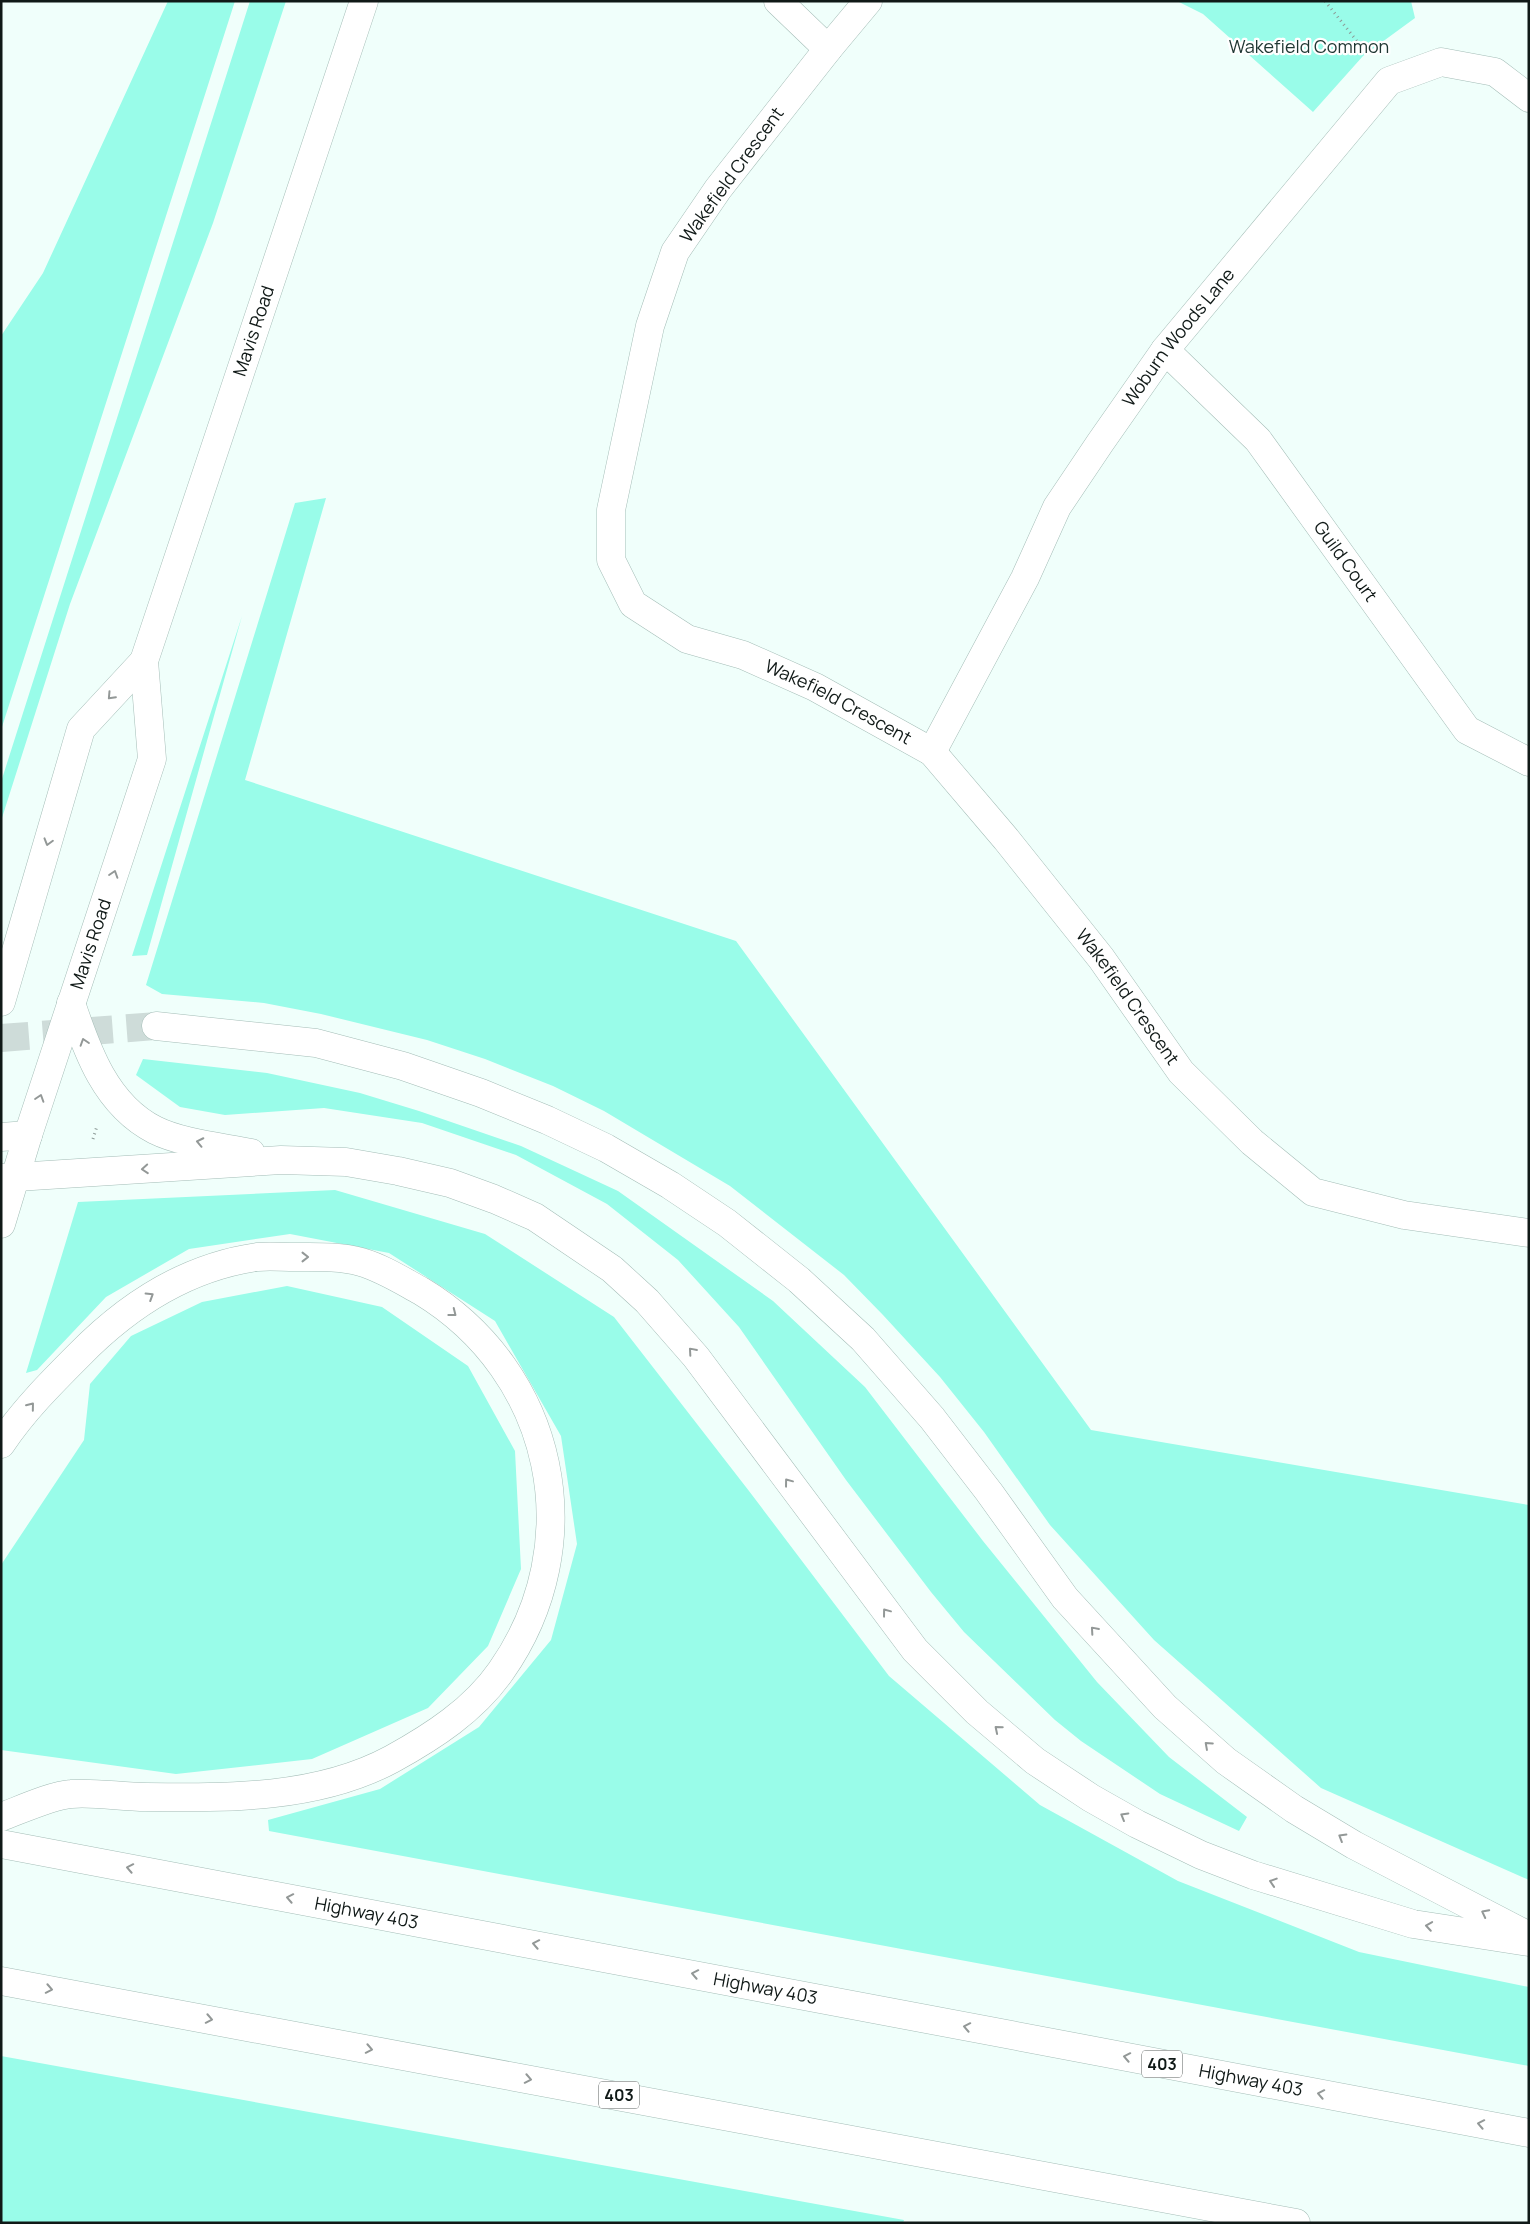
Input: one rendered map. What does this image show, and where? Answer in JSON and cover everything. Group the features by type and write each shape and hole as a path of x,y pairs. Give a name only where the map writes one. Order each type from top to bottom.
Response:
{"main road":[{"name":"Mavis Road","path":"1,1224 8,1178 28,1135 152,759 144,660 364,1"},
{"path":"778,1 828,49"},
{"name":"Wakefield Crescent","path":"868,1 718,188 676,252 650,326 611,510 611,560 633,604 687,639 743,654 815,687 932,752 1006,839 1100,958 1181,1072 1252,1142 1313,1192 1404,1215 1529,1233"},
{"path":"1389,81 1441,62 1495,72 1529,98"},
{"name":"Woburn Woods Lane","path":"932,752 1025,578 1057,507 1165,350 1389,81"},
{"name":"Guild Court","path":"1165,350 1258,440 1467,730 1529,762"},
{"name":"Mavis Road","path":"4,988 81,729 144,660"},
{"path":"71,1003 93,1063 122,1105 139,1120 156,1131 184,1139 281,1160"},
{"path":"156,1026 316,1043 403,1066 481,1093 547,1120 606,1148 670,1184 727,1223 799,1280 863,1339 932,1418 989,1492 1065,1598 1112,1652 1166,1707 1226,1761 1294,1808 1354,1845 1529,1935"},
{"path":"1,1137 28,1135"},
{"path":"8,1178 281,1160 346,1162 398,1171 450,1184 494,1199 535,1217 612,1269 647,1301 696,1357 915,1650 977,1712 1035,1761 1091,1798 1137,1824 1201,1855 1253,1875 1413,1924 1529,1942"},
{"path":"1,1444 41,1393 88,1345 115,1320 150,1295 186,1277 259,1257 324,1257 357,1261 381,1269 456,1314 500,1364 517,1390 533,1423 545,1459 550,1488 551,1522 547,1559 534,1610 500,1673 482,1693 442,1729 389,1760 362,1773 312,1788 226,1795 144,1797 69,1794 1,1817"},
{"name":"Highway 403","path":"1,1844 1529,2133"},
{"name":"403","path":"1,1980 1296,2223"}],"path":[{"path":"1325,1 1389,81"}],"green space":[{"path":"168,1 235,1 1,730 1,336 43,273"},
{"path":"250,1 286,1 213,223 70,604 1,821 1,782"},
{"name":"Wakefield Common","path":"1177,1 1411,1 1415,18 1363,56 1313,112 1203,14"},
{"path":"326,498 245,780 736,941 1091,1430 1529,1505 1529,1880 1321,1788 1154,1640 1050,1525 984,1432 940,1377 844,1275 730,1186 604,1111 553,1086 485,1059 427,1040 321,1014 264,1003 162,994 146,985 295,503"},
{"path":"242,616 147,955 132,956"},
{"path":"143,1059 267,1073 360,1093 521,1146 618,1191 773,1301 865,1387 983,1541 1097,1682 1169,1757 1247,1817 1239,1831 1160,1794 1081,1741 1055,1720 964,1632 931,1592 846,1480 739,1327 678,1260 607,1204 516,1155 422,1123 324,1108 225,1115 180,1107 136,1075"},
{"path":"335,1190 485,1234 614,1317 889,1676 1040,1805 1178,1881 1359,1952 1529,1987 1529,2066 269,1831 268,1820 380,1789 479,1727 551,1640 577,1544 561,1436 495,1321 389,1253 290,1234 189,1249 106,1297 37,1370 26,1373 78,1202"},
{"path":"287,1286 382,1307 468,1366 515,1451 521,1569 488,1646 428,1708 312,1759 176,1774 1,1750 1,1565 84,1440 90,1384 131,1336 202,1302"},
{"path":"1,2056 904,2220 903,2223 1,2223"}],"tunnel":[{"path":"1,1038 156,1026"}]}
